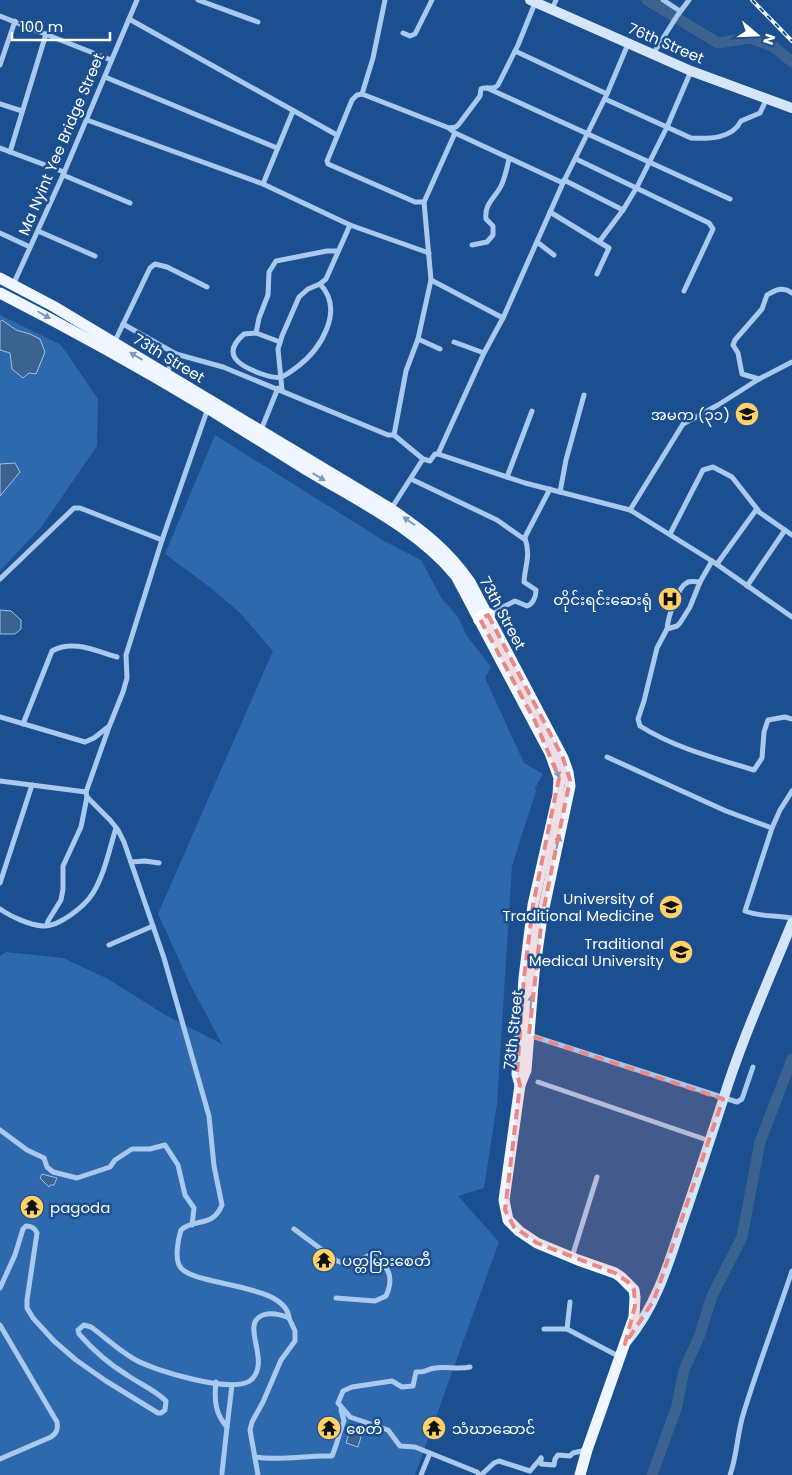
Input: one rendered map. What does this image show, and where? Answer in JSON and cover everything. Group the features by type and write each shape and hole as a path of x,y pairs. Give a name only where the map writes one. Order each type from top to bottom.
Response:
{"main road":[{"name":"73th Street","path":"0,278 54,306 166,374 210,405 434,540 452,558 470,582 484,617 550,753 559,778 558,795 533,905 524,978 516,1074 520,1085"},
{"name":"73th Street","path":"3,294 261,431 389,513"},
{"name":"73th Street","path":"484,617 563,758 570,780 568,800 552,864 542,917 534,973 526,1070 520,1085"},
{"path":"520,1085 504,1200 508,1220 519,1231 537,1242 615,1273 628,1282 634,1290 634,1317 580,1475"}],"street":[{"name":"Ma Nyint Yee Bridge Street","path":"3,294 13,284 38,231 137,0"},
{"path":"198,0 258,22"},
{"path":"362,94 373,58 385,0"},
{"path":"404,32 410,36 414,34 432,0"},
{"path":"663,0 678,14"},
{"path":"653,54 689,0"},
{"path":"449,128 456,127 459,124 480,96 481,89 493,88 498,85 515,51 532,1"},
{"name":"76th Street","path":"532,1 554,4 628,44 691,71 792,108"},
{"path":"0,16 111,60"},
{"path":"128,19 337,135"},
{"path":"0,65 15,21"},
{"path":"10,152 46,34"},
{"path":"122,324 176,354 223,367 388,435 394,435 423,459 430,461 435,454 438,454 484,353 503,318 564,181 606,96 628,44"},
{"path":"515,51 691,138 704,139 722,136 738,126 740,120 760,114 766,100"},
{"path":"599,242 623,210 637,187 667,127 691,71"},
{"path":"105,77 277,148"},
{"path":"487,88 730,199"},
{"path":"424,202 415,202 328,164 327,161 337,135 352,100 357,95 362,94 449,128 454,133 564,181 623,210"},
{"path":"0,104 22,111"},
{"path":"264,184 293,111"},
{"path":"87,120 264,184 350,226 429,253"},
{"path":"394,435 406,371 418,339 431,280 424,202 454,133"},
{"path":"0,148 130,202"},
{"path":"472,245 487,242 493,235 493,226 486,219 485,214 490,200 502,185 510,158"},
{"path":"576,158 712,226 713,229 684,291"},
{"path":"550,212 609,248 597,274"},
{"path":"261,431 280,389 281,377 278,349 299,297 308,289 326,279 337,251 350,226"},
{"path":"38,231 95,256"},
{"path":"0,233 30,247"},
{"path":"537,242 554,255"},
{"path":"256,332 268,295 269,272 276,261 327,251 337,251"},
{"path":"114,343 150,268 155,264 167,267 207,287"},
{"path":"431,280 503,318"},
{"path":"280,342 256,332 244,334 233,349 234,358 239,365 248,369 268,376 281,377 313,353 324,337 331,315 326,290 320,284"},
{"path":"759,379 742,374 738,353 733,345 735,340 762,309 767,295 779,289 788,290 792,293"},
{"path":"418,339 440,349"},
{"path":"454,342 484,353"},
{"path":"166,374 176,354"},
{"path":"630,510 680,427 686,421 718,405 759,379 792,362"},
{"path":"560,492 566,460 584,395"},
{"path":"47,925 61,900 62,866 81,826 87,795 127,678 126,655 162,540 210,405"},
{"path":"507,477 532,411"},
{"path":"438,454 507,477 630,510 670,534 792,616"},
{"path":"389,513 423,459"},
{"path":"670,534 703,470 713,467 732,477 758,510 792,535"},
{"path":"411,479 497,520 521,539 525,538"},
{"path":"484,617 516,601 527,606 530,605 535,598 536,590 524,582 529,559 529,548 525,538 550,489"},
{"path":"0,579 74,508 80,508 162,540"},
{"path":"667,629 680,623 690,607 700,582 758,510"},
{"path":"748,586 785,530"},
{"path":"700,582 687,583 683,586 671,611 667,629 657,648 638,719 640,726 681,747 704,756 754,770 762,758 764,732 768,720 785,717 792,720"},
{"path":"23,724 52,651 61,646 75,645 117,657"},
{"path":"0,717 85,742 109,727"},
{"path":"607,757 726,811 772,828"},
{"path":"0,781 87,795 116,828 124,842 164,958 206,1102 212,1129 214,1166 222,1197 221,1208 213,1218 208,1222 186,1226 180,1232 178,1258 180,1267 193,1274 254,1290 267,1296 287,1310 295,1331 295,1340 281,1360 252,1422 250,1430 258,1475"},
{"path":"0,883 32,785"},
{"path":"792,791 780,810 772,828 745,911 756,915 778,915 792,918"},
{"path":"0,909 7,914 35,924 47,925 57,922 78,910 89,899 100,878 116,828"},
{"path":"131,862 159,863"},
{"path":"625,1344 639,1327 654,1300 670,1261 749,1026 792,923"},
{"path":"109,945 153,926"},
{"path":"529,1035 736,1102 741,1101 753,1067"},
{"path":"538,1082 710,1141"},
{"path":"0,1130 27,1150 44,1158 47,1167 53,1172 77,1178 110,1167 132,1148 150,1148 165,1145 178,1166 185,1195 194,1208 192,1225"},
{"path":"572,1257 597,1177"},
{"path":"0,1288 15,1255 23,1230 26,1226 31,1226 35,1229 36,1233 27,1308 36,1323 76,1360 158,1413 162,1413 165,1410 166,1402 158,1393 105,1359 79,1334 78,1330 81,1326 91,1327 124,1353 142,1363 180,1376 232,1385 246,1383 257,1370 259,1359 253,1328 255,1320 271,1313 289,1318"},
{"path":"294,1230 337,1261 349,1265 372,1254 382,1261 388,1271 390,1288 386,1296 375,1301 336,1298"},
{"path":"730,1475 746,1404 792,1271"},
{"path":"567,1329 570,1302"},
{"path":"0,1325 57,1422 58,1429 56,1434 51,1437 0,1459"},
{"path":"544,1329 567,1329 620,1357"},
{"path":"255,1457 265,1459 312,1455 332,1456 338,1444 344,1421 339,1405 340,1394 343,1391 352,1387 392,1381 402,1387 413,1386 416,1372 424,1373 432,1368 448,1366 460,1369 470,1367"},
{"path":"216,1382 214,1396 218,1414 227,1427"},
{"path":"222,1473 232,1385"},
{"path":"339,1405 350,1417 388,1430 400,1446 415,1447 481,1475 494,1463 500,1461 530,1471 541,1458 541,1464 554,1464 558,1455 570,1456 573,1453 587,1450"},
{"path":"421,1475 430,1453"}],"highlighted area":[{"path":"488,615 563,758 570,780 542,917 529,1035 723,1099 654,1300 625,1344 635,1306 634,1290 628,1282 615,1273 537,1243 514,1227 505,1210 520,1085 517,1074 524,978 533,905 559,778 535,721 480,619"}],"shaded area":[{"path":"0,315 61,345 98,399 97,446 42,526 0,571"},
{"path":"2,320 16,330 40,339 45,352 36,374 29,373 23,378 12,369 10,353 0,350 0,322"},
{"path":"215,435 386,542 421,560 442,599 458,617 467,636 491,667 485,678 524,763 543,774 535,788 536,791 512,866 497,1104 484,1188 458,1196 499,1242 415,1475 0,1475 0,956 6,952 63,958 108,979 167,1016 222,1044 191,986 158,914 273,651 240,613 211,588 165,554"},
{"path":"15,463 20,472 0,496 0,464"},
{"path":"0,610 11,611 21,620 21,629 15,634 0,634"},
{"path":"42,1174 57,1178 54,1185 49,1187 40,1178"},
{"path":"350,1430 362,1433 358,1447 346,1443"}],"waterway":[{"path":"647,0 718,43 750,38 774,47 792,62"},
{"path":"652,1475 677,1406 684,1370 699,1337 712,1296 742,1237 760,1142 792,1059"}],"railway":[{"path":"752,0 792,41"}],"place":[{"name":"အမက (၃၁)","path":"747,414"},
{"name":"တိုင်းရင်းဆေးရုံ","path":"670,599"},
{"name":"University of Traditional Medicine","path":"671,907"},
{"name":"Traditional Medical University","path":"681,952"},
{"name":"pagoda","path":"32,1207"},
{"name":"ပတ္တမြားစေတီ","path":"324,1260"},
{"name":"စေတီ","path":"329,1428"},
{"name":"သံဃာဆောင်","path":"434,1428"}]}
